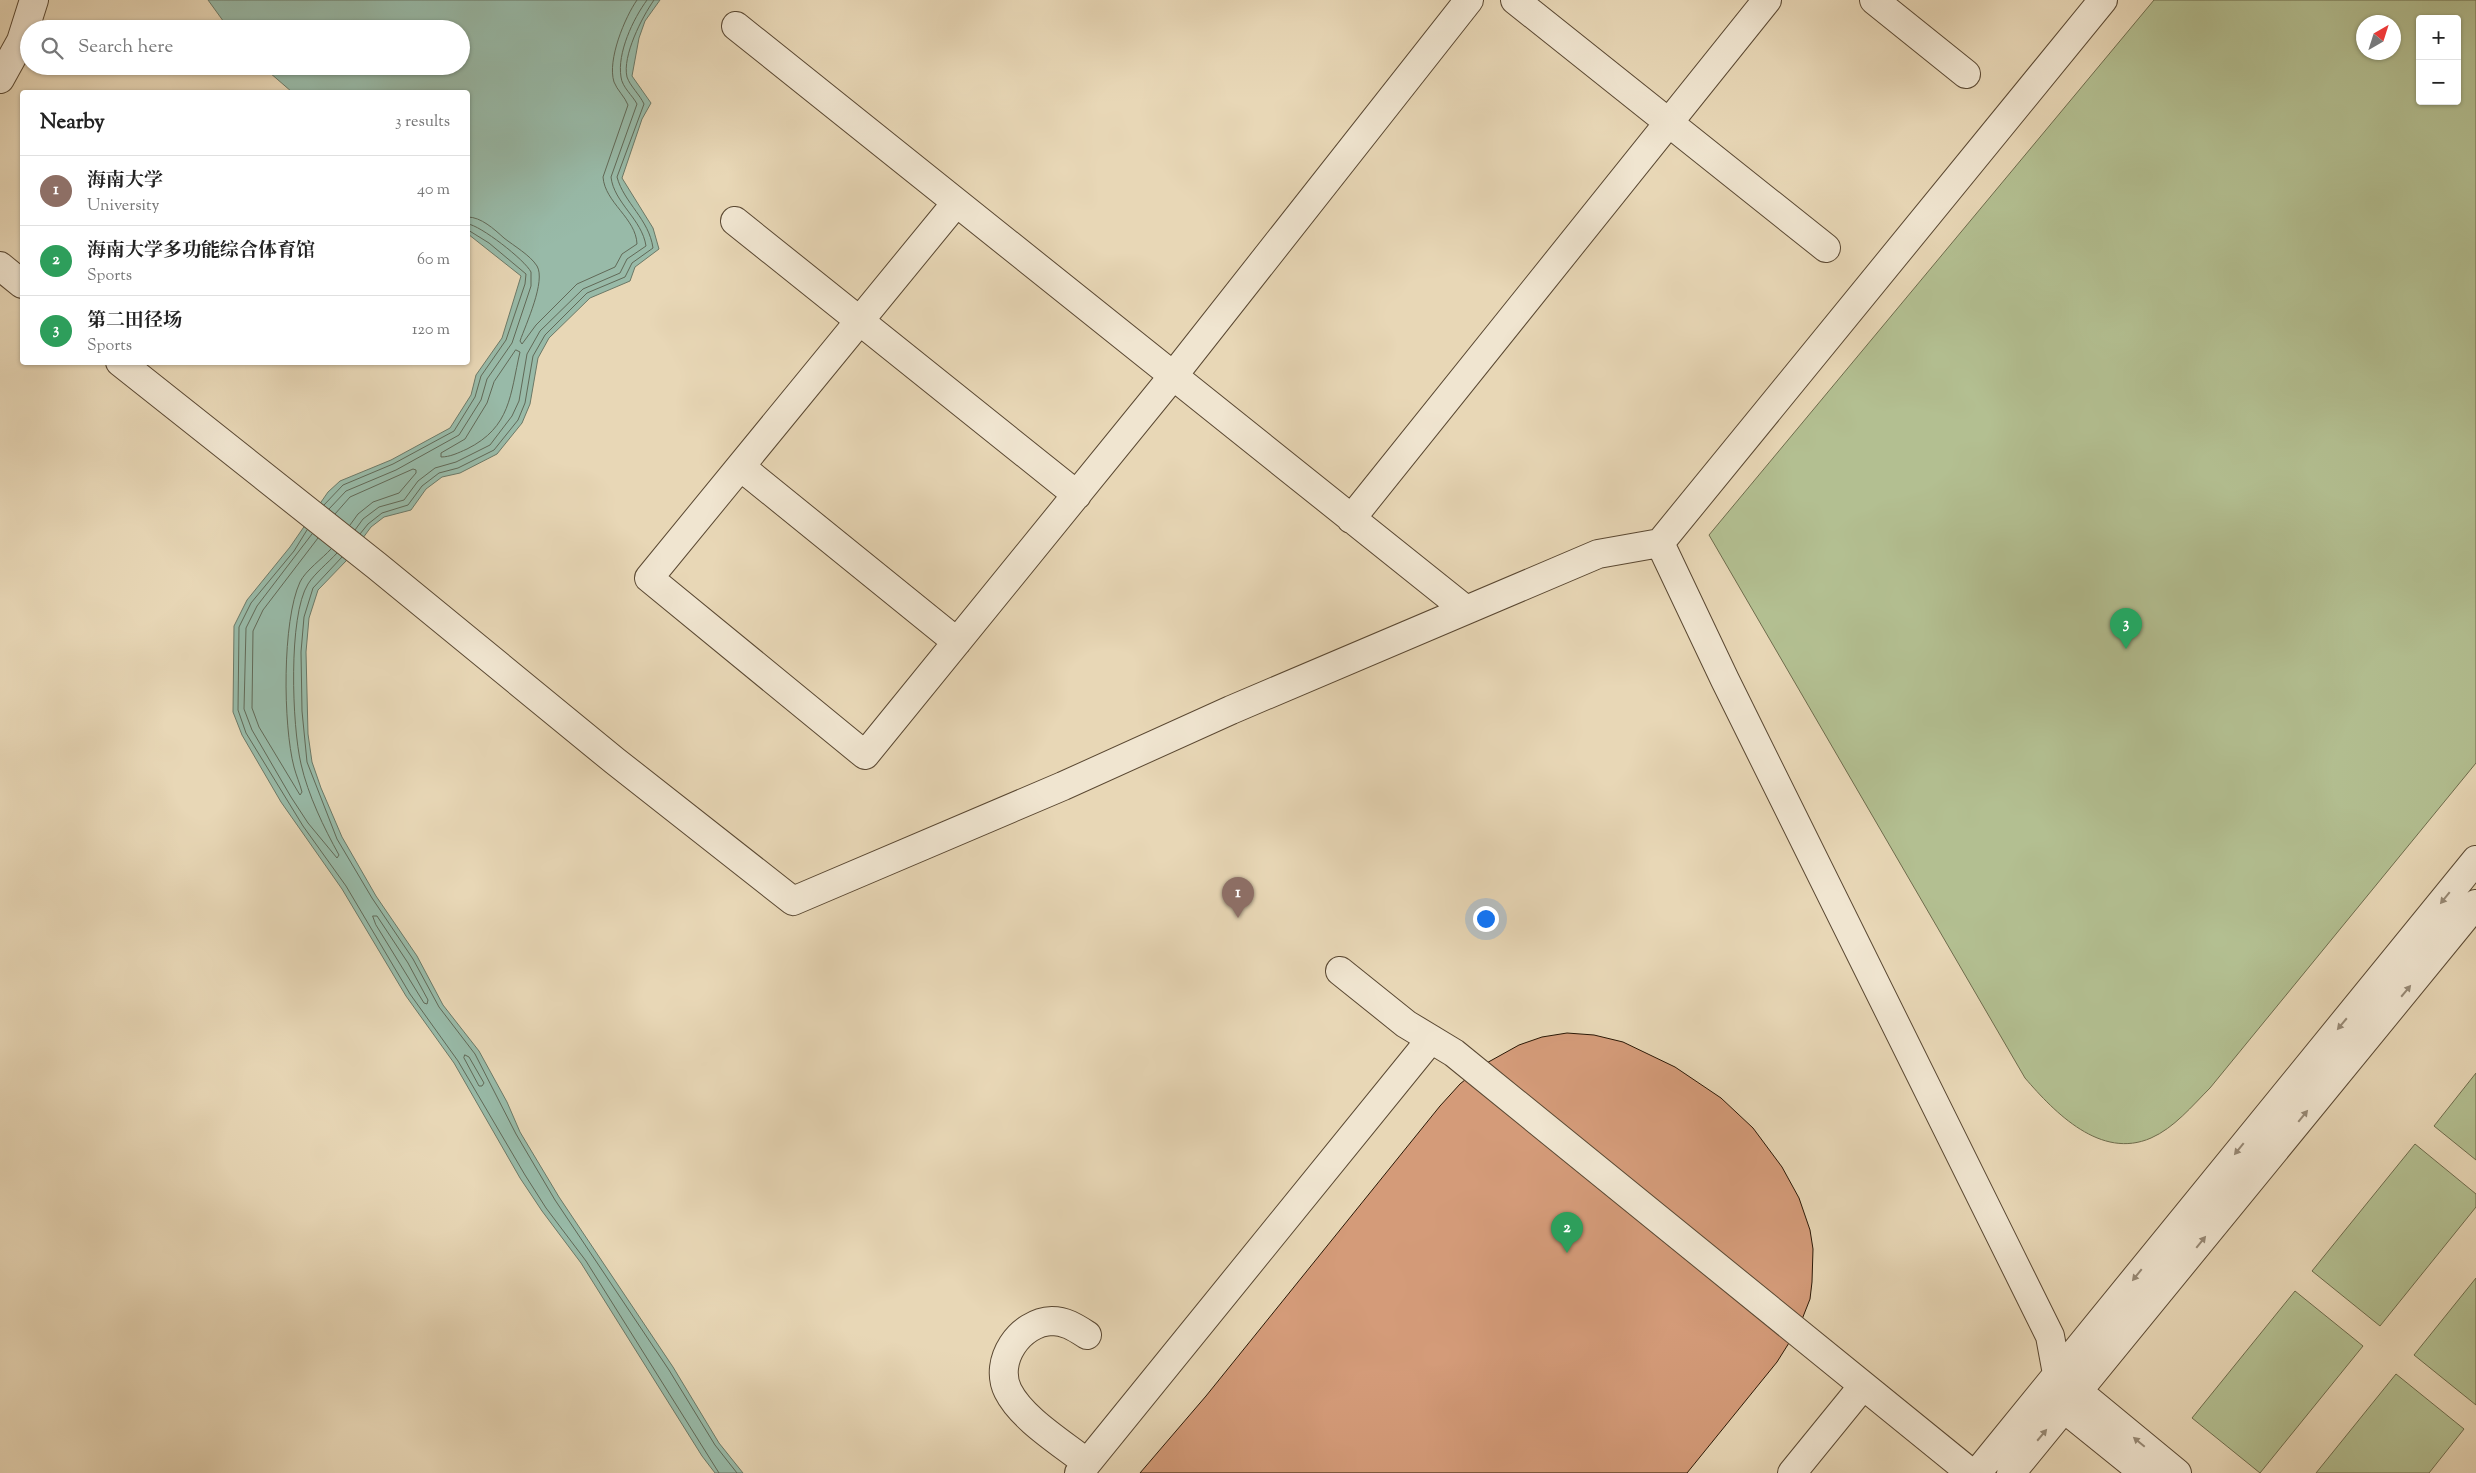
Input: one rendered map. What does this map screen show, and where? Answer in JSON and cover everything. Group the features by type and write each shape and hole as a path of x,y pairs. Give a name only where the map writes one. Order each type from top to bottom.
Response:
{"street":[{"path":"28,20 34,0"},
{"path":"956,203 649,578 865,755 1077,495 1469,0"},
{"path":"1515,0 1826,248"},
{"path":"1351,519 1767,0"},
{"path":"1874,0 1966,74"},
{"path":"124,365 793,901 1063,786 1231,710 1598,554 1660,543 2103,0"},
{"path":"736,26 1466,610"},
{"path":"0,79 20,42"},
{"path":"735,222 1077,495"},
{"path":"0,266 20,282"},
{"path":"741,467 957,642"},
{"path":"1660,543 1725,680 2050,1336 2061,1391 2144,1473"},
{"path":"2011,1473 2061,1391 2476,860"},
{"path":"1977,1473 2061,1391 2476,904"},
{"path":"1340,971 1406,1024 1454,1053 1836,1362 1862,1387 1971,1473"},
{"path":"1087,1335 1070,1324 1061,1322 1052,1321 1032,1327 1015,1341 1004,1361 1004,1376 1007,1389 1021,1409 1083,1468 1431,1039"},
{"path":"1792,1473 1862,1387"},
{"path":"2061,1391 2177,1473"}],"shaded area":[{"path":"2154,0 2476,0 2476,763 2210,1088 2182,1116 2159,1134 2132,1143 2114,1143 2097,1138 2065,1118 2025,1078 1709,535"},
{"path":"2476,1073 2476,1160 2434,1126"},
{"path":"2415,1144 2476,1194 2476,1207 2380,1326 2312,1271"},
{"path":"2476,1278 2476,1405 2414,1355"},
{"path":"2295,1291 2363,1346 2260,1473 2192,1418"},
{"path":"2396,1374 2464,1429 2429,1473 2316,1473"}],"water":[{"path":"208,0 660,0 645,21 639,38 632,76 651,103 642,119 622,178 653,228 659,249 635,267 630,281 590,298 549,338 538,358 530,404 522,423 497,454 460,473 442,477 426,489 411,510 384,517 371,527 346,561 318,590 309,618 306,652 308,734 312,762 321,788 342,837 376,896 417,956 443,1005 479,1051 507,1102 520,1132 559,1197 673,1367 719,1443 743,1473 715,1473 702,1456 581,1263 520,1178 454,1063 406,996 342,889 281,802 242,735 233,712 234,626 247,600 290,547 328,492 340,481 391,460 450,428 471,395 476,375 502,338 521,276 470,236 470,90 290,90 272,75 470,75 470,20 222,20"}],"building":[{"path":"1567,1033 1594,1035 1623,1042 1675,1067 1721,1098 1753,1128 1782,1167 1799,1198 1810,1230 1813,1249 1812,1282 1810,1299 1799,1327 1777,1362 1687,1473 1140,1473 1206,1396 1440,1106 1460,1084 1483,1065 1519,1045 1542,1037"}],"place":[{"name":"第二田径场","path":"2126,649"},
{"name":"海南大学","path":"1238,918"},
{"name":"海南大学多功能综合体育馆","path":"1567,1253"}]}
